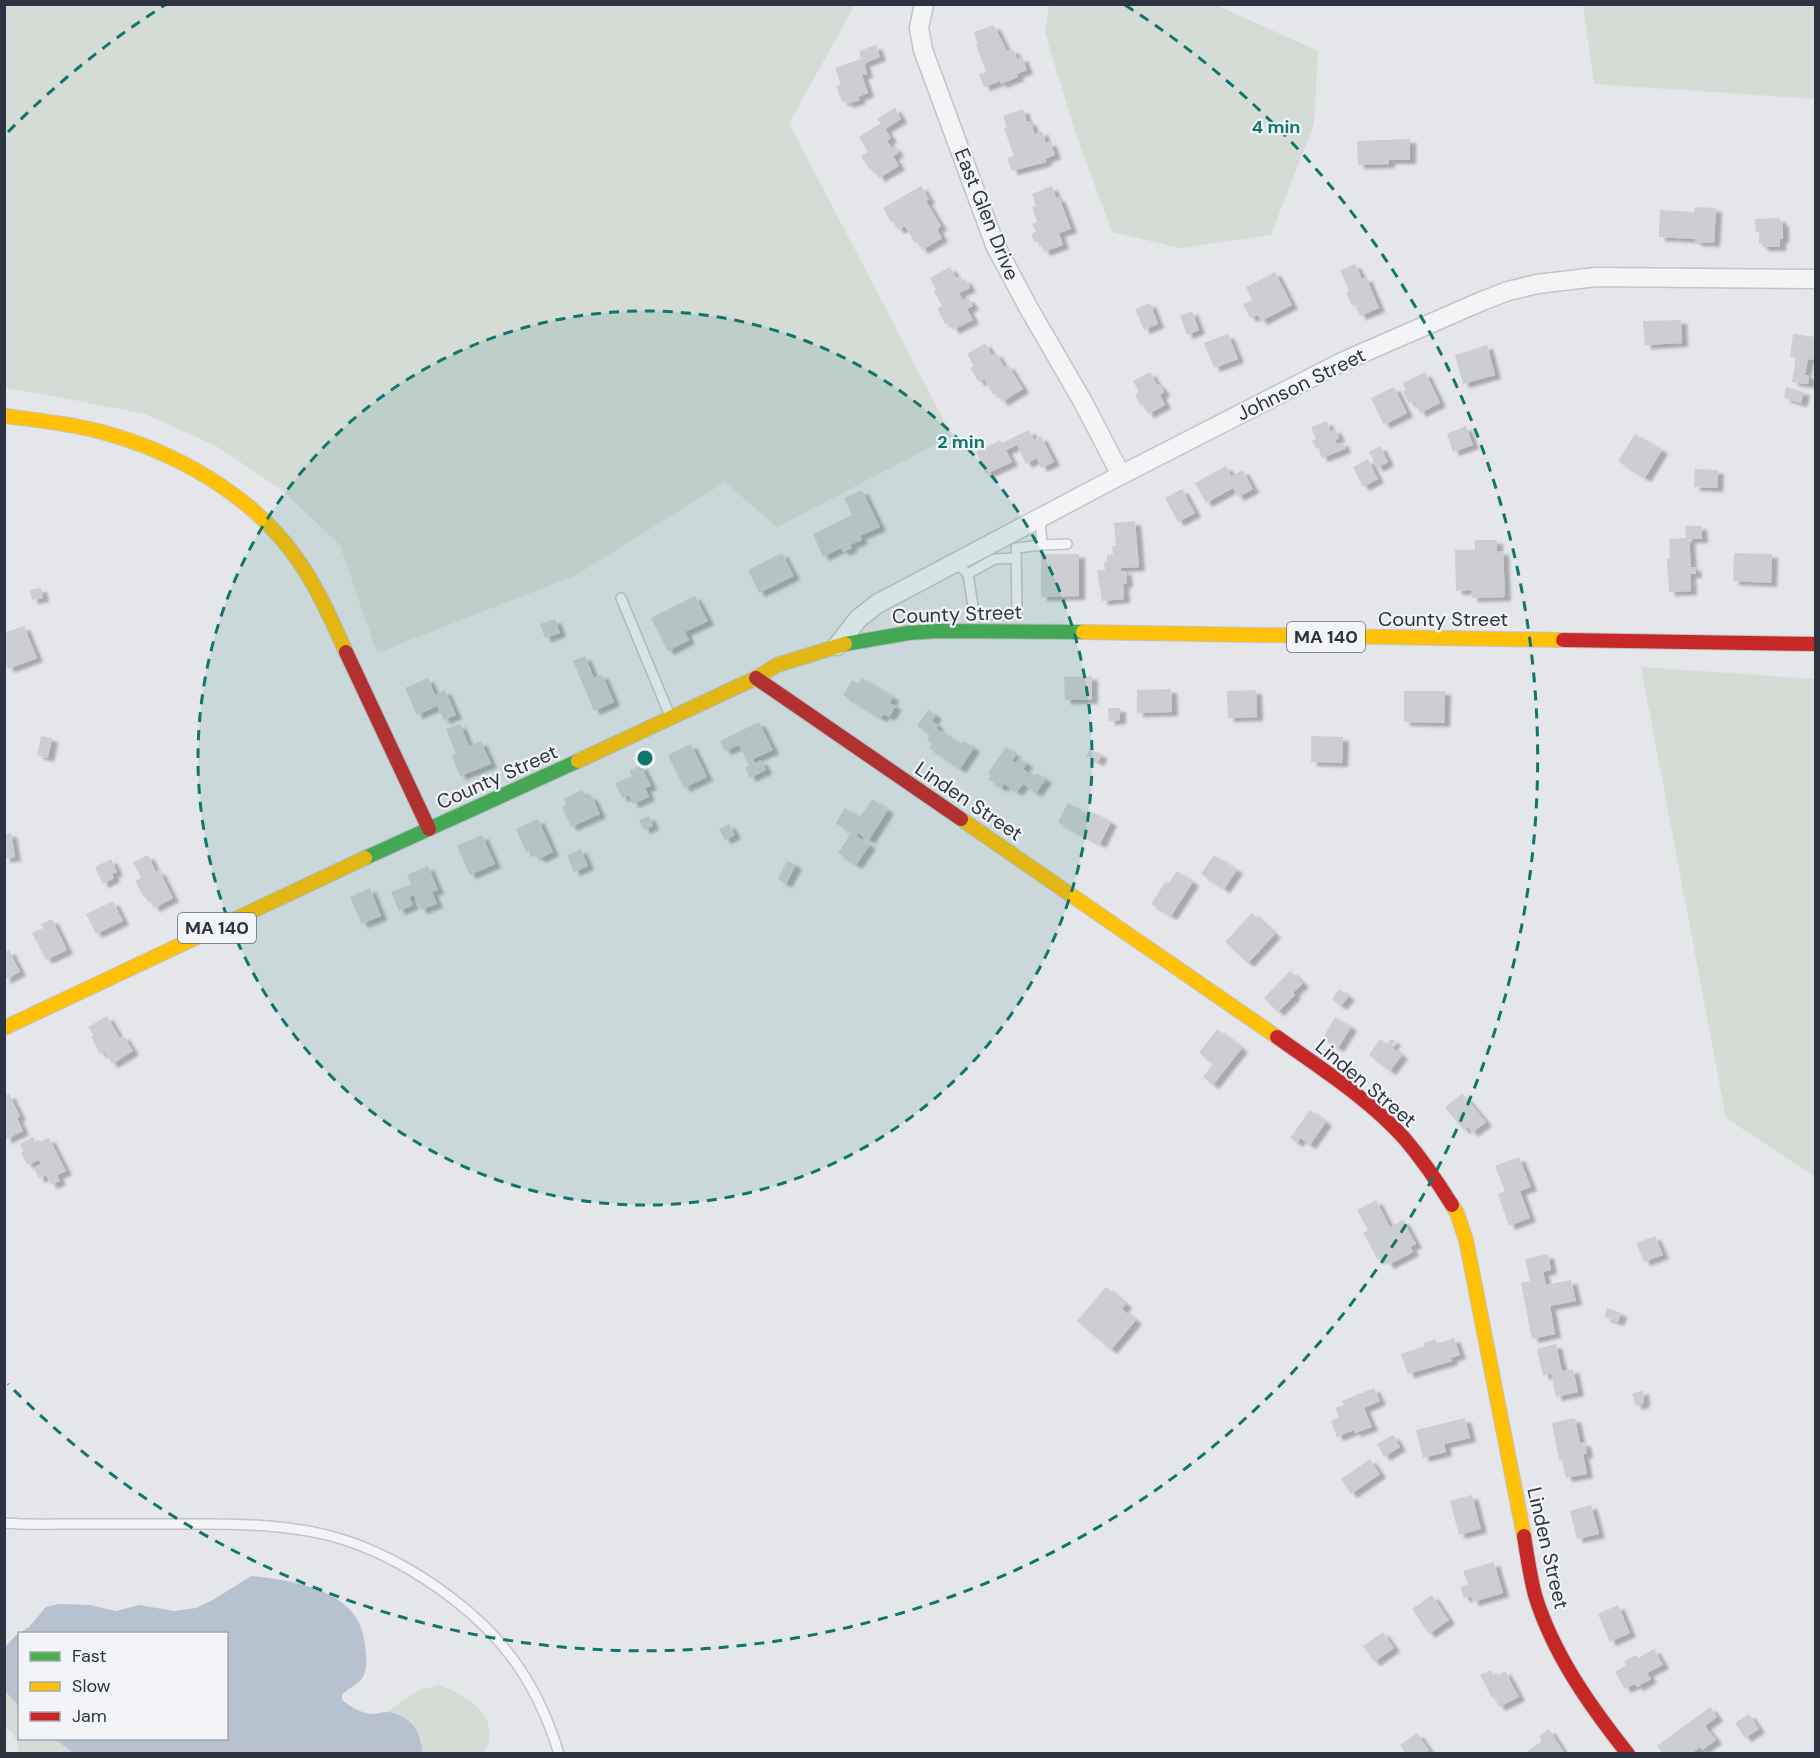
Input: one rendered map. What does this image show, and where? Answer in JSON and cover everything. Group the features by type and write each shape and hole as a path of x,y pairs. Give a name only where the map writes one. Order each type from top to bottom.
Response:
{"street":[{"name":"East Glen Drive","path":"924,4 919,28 923,50 995,244 1016,286 1088,410 1121,475"},
{"name":"Johnson Street","path":"837,646 858,619 877,604 962,568 1040,518 1342,362 1508,291 1537,284 1596,277 1815,279"},
{"path":"4,416 70,425 112,435 165,455 213,481 243,501 271,526 316,586 429,829"},
{"name":"County Street","path":"4,1028 671,718 756,678 777,665 871,638 908,633 976,631 1815,644"},
{"name":"Linden Street","path":"756,678 1273,1033 1361,1099 1386,1120 1417,1153 1449,1198 1466,1240 1528,1562 1542,1613 1557,1650 1571,1676 1586,1700 1628,1754"}],"lane":[{"path":"1040,518 1042,545"},
{"path":"975,615 1017,614 1016,548 1067,544"},
{"path":"976,631 975,615 962,568 994,559 1016,558"},
{"path":"621,598 671,718"},
{"path":"4,1523 250,1525 329,1535 380,1554 424,1579 464,1607 492,1633 514,1659 531,1686 545,1714 559,1754"}],"shaded area":[{"path":"5,4 855,5 789,123 952,436 777,527 725,482 576,575 377,653 340,545 283,491 216,446 145,414 5,388"},
{"path":"1049,5 1216,5 1318,51 1314,124 1271,235 1180,248 1112,232 1075,131 1045,33"},
{"path":"1583,5 1815,5 1815,99 1594,84"},
{"path":"1641,667 1815,679 1815,1177 1726,1118"},
{"path":"439,1685 471,1702 486,1719 489,1740 484,1753 422,1753 422,1738 399,1715 387,1712 417,1691"},
{"path":"4,1691 18,1706 18,1740 56,1740 75,1753 17,1753 19,1745 12,1732 5,1727"}],"water":[{"path":"251,1576 287,1581 323,1592 339,1600 352,1612 361,1626 366,1657 363,1677 342,1695 342,1700 364,1712 394,1713 408,1720 420,1738 422,1753 75,1754 56,1740 228,1740 228,1632 21,1632 29,1627 46,1607 59,1604 90,1605 116,1611 139,1605 174,1611 196,1608"},
{"path":"18,1634 18,1706 5,1691 5,1647"}],"building":[{"path":"994,25 1007,51 1013,49 1017,59 1022,57 1027,70 1017,74 1018,77 1001,84 1000,81 984,87 979,74 986,72 976,45 978,44 974,32"},
{"path":"876,45 880,57 864,63 867,74 862,75 868,93 858,97 860,100 847,104 846,101 842,102 836,86 841,84 835,68 861,59 859,51"},
{"path":"895,108 901,119 885,129 891,138 887,141 892,148 895,147 898,153 893,156 899,166 879,178 873,168 870,170 861,156 868,152 859,137 881,123 877,119"},
{"path":"1023,109 1027,122 1030,121 1035,134 1042,131 1046,143 1050,141 1055,155 1045,159 1046,162 1012,171 1007,158 1014,156 1004,128 1007,127 1003,116"},
{"path":"1410,139 1410,160 1389,160 1389,164 1358,165 1357,141"},
{"path":"921,186 929,199 926,201 941,226 937,229 942,238 922,250 905,226 898,230 883,208"},
{"path":"1052,186 1056,198 1059,197 1071,229 1059,233 1063,245 1044,252 1039,241 1035,242 1031,234 1036,232 1032,224 1037,222 1032,207 1036,206 1032,194"},
{"path":"1695,207 1716,208 1714,243 1695,242 1695,239 1659,237 1660,210 1694,212"},
{"path":"1780,218 1780,222 1783,222 1783,239 1780,239 1780,247 1762,247 1762,243 1759,244 1759,232 1756,232 1755,219"},
{"path":"1355,264 1362,279 1366,277 1379,308 1360,316 1355,304 1352,306 1346,292 1349,291 1340,270"},
{"path":"950,267 956,278 959,277 961,281 965,279 970,288 959,293 963,300 968,298 973,306 967,309 973,320 953,330 949,322 945,324 937,308 942,306 930,278"},
{"path":"1275,272 1292,305 1261,321 1258,315 1250,318 1243,304 1252,300 1246,287"},
{"path":"1150,303 1158,324 1144,330 1135,309"},
{"path":"1192,311 1199,330 1187,335 1180,316"},
{"path":"1681,320 1682,343 1645,345 1643,321"},
{"path":"1228,334 1238,359 1214,368 1204,343"},
{"path":"1793,334 1816,337 1816,360 1808,359 1805,375 1809,375 1808,384 1792,382 1796,357 1790,357"},
{"path":"985,343 992,355 996,353 1004,367 1008,365 1023,389 1002,402 996,393 993,394 984,379 979,382 970,368 974,366 967,354"},
{"path":"1487,345 1495,375 1463,384 1455,355"},
{"path":"1150,372 1164,392 1160,395 1165,405 1148,414 1143,404 1140,405 1135,394 1139,392 1133,381"},
{"path":"1425,372 1440,403 1420,413 1414,401 1409,403 1403,391 1406,390 1403,383"},
{"path":"1394,387 1407,413 1384,425 1371,398"},
{"path":"1786,387 1804,392 1801,403 1784,398"},
{"path":"1327,421 1330,431 1335,429 1339,438 1335,440 1337,444 1342,442 1345,449 1322,458 1319,452 1322,450 1321,447 1316,449 1312,440 1316,439 1311,427"},
{"path":"1466,426 1473,445 1453,452 1447,434"},
{"path":"1029,430 1034,440 1041,436 1054,462 1041,468 1037,458 1026,464 1017,445 1006,450 1012,462 986,474 976,452 1000,440 1002,443"},
{"path":"1635,434 1662,450 1645,478 1618,461"},
{"path":"1380,446 1388,462 1377,468 1369,452"},
{"path":"1368,459 1378,479 1363,487 1353,467"},
{"path":"1226,466 1231,476 1243,470 1253,489 1238,497 1233,488 1206,503 1195,483"},
{"path":"1695,469 1718,470 1717,488 1694,487"},
{"path":"1182,489 1195,513 1178,522 1165,498"},
{"path":"862,490 880,527 860,536 862,540 850,545 852,548 843,552 841,548 823,557 813,534 852,515 844,498"},
{"path":"1135,521 1139,567 1121,568 1121,571 1126,571 1127,583 1123,584 1124,599 1102,601 1097,570 1105,570 1104,562 1107,562 1107,555 1113,554 1112,546 1116,546 1114,523"},
{"path":"1685,526 1701,526 1702,539 1689,539 1691,567 1695,567 1696,574 1690,574 1691,591 1669,592 1667,559 1670,558 1669,539 1686,538"},
{"path":"1475,540 1497,540 1497,551 1503,551 1505,597 1472,598 1471,590 1456,591 1455,550 1475,550"},
{"path":"782,553 794,576 759,593 748,570"},
{"path":"1734,553 1772,554 1771,583 1733,581"},
{"path":"1041,554 1079,554 1079,596 1041,597"},
{"path":"41,588 43,598 32,600 30,590"},
{"path":"695,596 708,621 685,632 689,640 668,651 651,618"},
{"path":"555,619 560,633 545,638 540,624"},
{"path":"24,626 37,658 8,669 4,659 4,633"},
{"path":"585,656 594,678 602,674 614,702 594,711 573,661"},
{"path":"1092,676 1092,700 1065,700 1064,677"},
{"path":"428,678 435,695 445,690 456,715 444,720 437,706 417,715 405,688"},
{"path":"862,678 893,697 890,703 896,706 889,717 884,714 881,718 843,695 852,680 858,684"},
{"path":"1171,689 1172,712 1137,713 1137,690"},
{"path":"1256,690 1257,717 1228,718 1227,691"},
{"path":"1404,691 1445,691 1444,723 1404,722"},
{"path":"1108,708 1120,708 1120,720 1109,721"},
{"path":"928,710 936,715 932,721 938,725 936,728 962,745 964,741 974,748 960,769 929,748 932,744 927,740 930,734 917,726"},
{"path":"759,722 773,750 753,759 755,763 761,760 766,770 750,778 745,767 749,766 739,745 725,751 720,741"},
{"path":"460,724 469,746 481,741 491,764 460,776 452,756 456,754 446,729"},
{"path":"41,736 52,738 48,758 37,755"},
{"path":"1311,736 1343,737 1342,763 1311,762"},
{"path":"691,744 707,777 684,788 668,755"},
{"path":"1006,747 1016,755 1012,761 1016,763 1019,758 1027,763 1023,769 1034,777 1037,773 1046,779 1036,793 1023,784 1017,792 1004,784 1001,788 988,779 991,776 988,773"},
{"path":"1090,749 1102,755 1098,762 1086,756"},
{"path":"641,765 651,786 645,788 649,797 633,804 629,795 622,798 615,783 632,776 629,771"},
{"path":"582,790 586,797 591,795 600,814 571,827 562,807 566,805 564,799"},
{"path":"872,799 888,810 869,840 858,833 856,836 870,845 856,865 838,853 851,833 836,823 845,808 860,817"},
{"path":"1068,803 1089,815 1091,811 1111,822 1100,844 1058,822"},
{"path":"649,816 653,826 644,830 639,820"},
{"path":"538,819 553,852 539,859 537,855 534,857 531,850 526,852 516,829"},
{"path":"729,824 735,835 725,840 719,829"},
{"path":"11,833 15,857 4,859 4,834"},
{"path":"482,835 495,864 470,875 457,846"},
{"path":"581,849 588,866 574,872 567,855"},
{"path":"148,855 156,872 159,870 173,898 154,908 148,896 144,898 135,881 141,878 133,862"},
{"path":"1214,855 1237,870 1224,889 1201,874"},
{"path":"111,859 117,872 112,874 114,878 103,884 95,867"},
{"path":"787,861 796,865 786,884 778,879"},
{"path":"428,866 438,890 432,892 437,904 421,910 414,895 409,897 413,905 399,911 391,892 411,884 407,875"},
{"path":"1177,871 1193,882 1171,916 1151,904 1166,881 1169,883"},
{"path":"370,888 381,916 362,924 350,897"},
{"path":"113,901 123,921 96,934 86,914"},
{"path":"1252,913 1275,934 1248,963 1225,942"},
{"path":"52,919 67,950 46,960 32,933 43,928 41,924"},
{"path":"9,950 20,972 4,980 4,953"},
{"path":"1290,971 1303,983 1278,1012 1264,998"},
{"path":"1339,989 1349,996 1341,1006 1332,999"},
{"path":"107,1016 120,1038 123,1035 133,1051 112,1064 104,1051 100,1054 91,1037 94,1036 88,1027"},
{"path":"1335,1017 1351,1027 1338,1048 1323,1038"},
{"path":"1217,1029 1242,1048 1213,1085 1203,1077 1213,1064 1199,1053"},
{"path":"1380,1039 1387,1044 1391,1039 1395,1041 1391,1047 1402,1055 1390,1071 1369,1055"},
{"path":"1462,1093 1486,1122 1472,1133 1468,1127 1464,1130 1445,1108"},
{"path":"9,1094 20,1116 17,1118 23,1131 5,1140 5,1096"},
{"path":"1310,1110 1326,1122 1310,1145 1300,1138 1297,1143 1290,1138"},
{"path":"33,1137 37,1144 49,1138 66,1171 57,1175 60,1181 51,1185 46,1175 39,1179 34,1168 41,1164 39,1160 27,1165 20,1144"},
{"path":"1519,1157 1531,1187 1520,1191 1530,1218 1509,1226 1498,1194 1505,1191 1495,1166"},
{"path":"1376,1200 1390,1227 1403,1220 1416,1244 1410,1247 1413,1252 1388,1265 1384,1257 1378,1260 1363,1233 1368,1230 1357,1210"},
{"path":"1655,1236 1663,1255 1644,1262 1636,1243"},
{"path":"1548,1254 1551,1270 1543,1272 1546,1285 1571,1280 1576,1301 1550,1306 1555,1334 1532,1339 1521,1283 1530,1281 1525,1259"},
{"path":"1106,1287 1126,1304 1122,1309 1136,1320 1111,1350 1077,1321"},
{"path":"1607,1308 1621,1313 1618,1322 1604,1317"},
{"path":"1454,1338 1460,1355 1451,1358 1452,1361 1408,1374 1401,1354 1425,1346 1424,1343 1435,1339 1437,1344"},
{"path":"1556,1344 1562,1371 1573,1369 1578,1392 1556,1397 1551,1373 1543,1376 1537,1349"},
{"path":"1374,1388 1380,1401 1364,1408 1372,1427 1355,1433 1354,1430 1337,1437 1331,1421 1339,1417 1335,1408 1344,1405 1342,1401"},
{"path":"1643,1390 1644,1403 1636,1406 1632,1394"},
{"path":"1465,1418 1470,1438 1444,1444 1446,1452 1423,1458 1416,1430"},
{"path":"1575,1418 1580,1443 1585,1442 1587,1454 1583,1454 1587,1474 1566,1478 1562,1460 1559,1460 1552,1423"},
{"path":"1393,1435 1400,1447 1384,1457 1377,1444"},
{"path":"1370,1459 1380,1474 1351,1494 1341,1479"},
{"path":"1472,1495 1481,1529 1459,1535 1450,1501"},
{"path":"1591,1505 1599,1534 1577,1539 1570,1511"},
{"path":"1494,1562 1503,1593 1473,1602 1471,1596 1464,1598 1460,1587 1468,1584 1463,1571"},
{"path":"1432,1595 1449,1620 1429,1634 1412,1609"},
{"path":"1618,1605 1630,1633 1610,1642 1598,1614"},
{"path":"1383,1632 1394,1648 1374,1662 1363,1646"},
{"path":"1654,1649 1663,1665 1647,1673 1651,1679 1637,1687 1635,1684 1625,1689 1615,1672 1626,1665 1624,1661 1636,1655 1638,1658"},
{"path":"1491,1670 1494,1677 1505,1671 1519,1697 1499,1707 1480,1675"},
{"path":"1710,1707 1717,1717 1705,1726 1716,1740 1702,1750 1700,1747 1691,1754 1663,1754 1657,1746"},
{"path":"1749,1714 1759,1729 1745,1738 1735,1723"},
{"path":"1549,1729 1565,1754 1530,1754 1528,1751 1542,1741 1539,1736"},
{"path":"1417,1733 1429,1750 1423,1754 1414,1752 1406,1754 1400,1745"}],"traffic: fast":[{"path":"845,644 908,633 938,631 1083,632"},
{"path":"365,858 578,761"}],"traffic: slow":[{"path":"4,416 75,426 126,439 181,462 232,494 277,533 303,567 346,652"},
{"path":"1083,632 1563,640"},
{"path":"578,761 756,678 777,665 845,644"},
{"path":"961,819 1277,1037"},
{"path":"4,1028 365,858"},
{"path":"1452,1205 1466,1240 1524,1536"}],"traffic: jam":[{"path":"1563,640 1816,644"},
{"path":"346,652 429,829"},
{"path":"756,678 961,819"},
{"path":"1277,1037 1343,1084 1390,1123 1417,1154 1452,1205"},
{"path":"1524,1536 1535,1595 1562,1659 1600,1717 1628,1754"}]}
